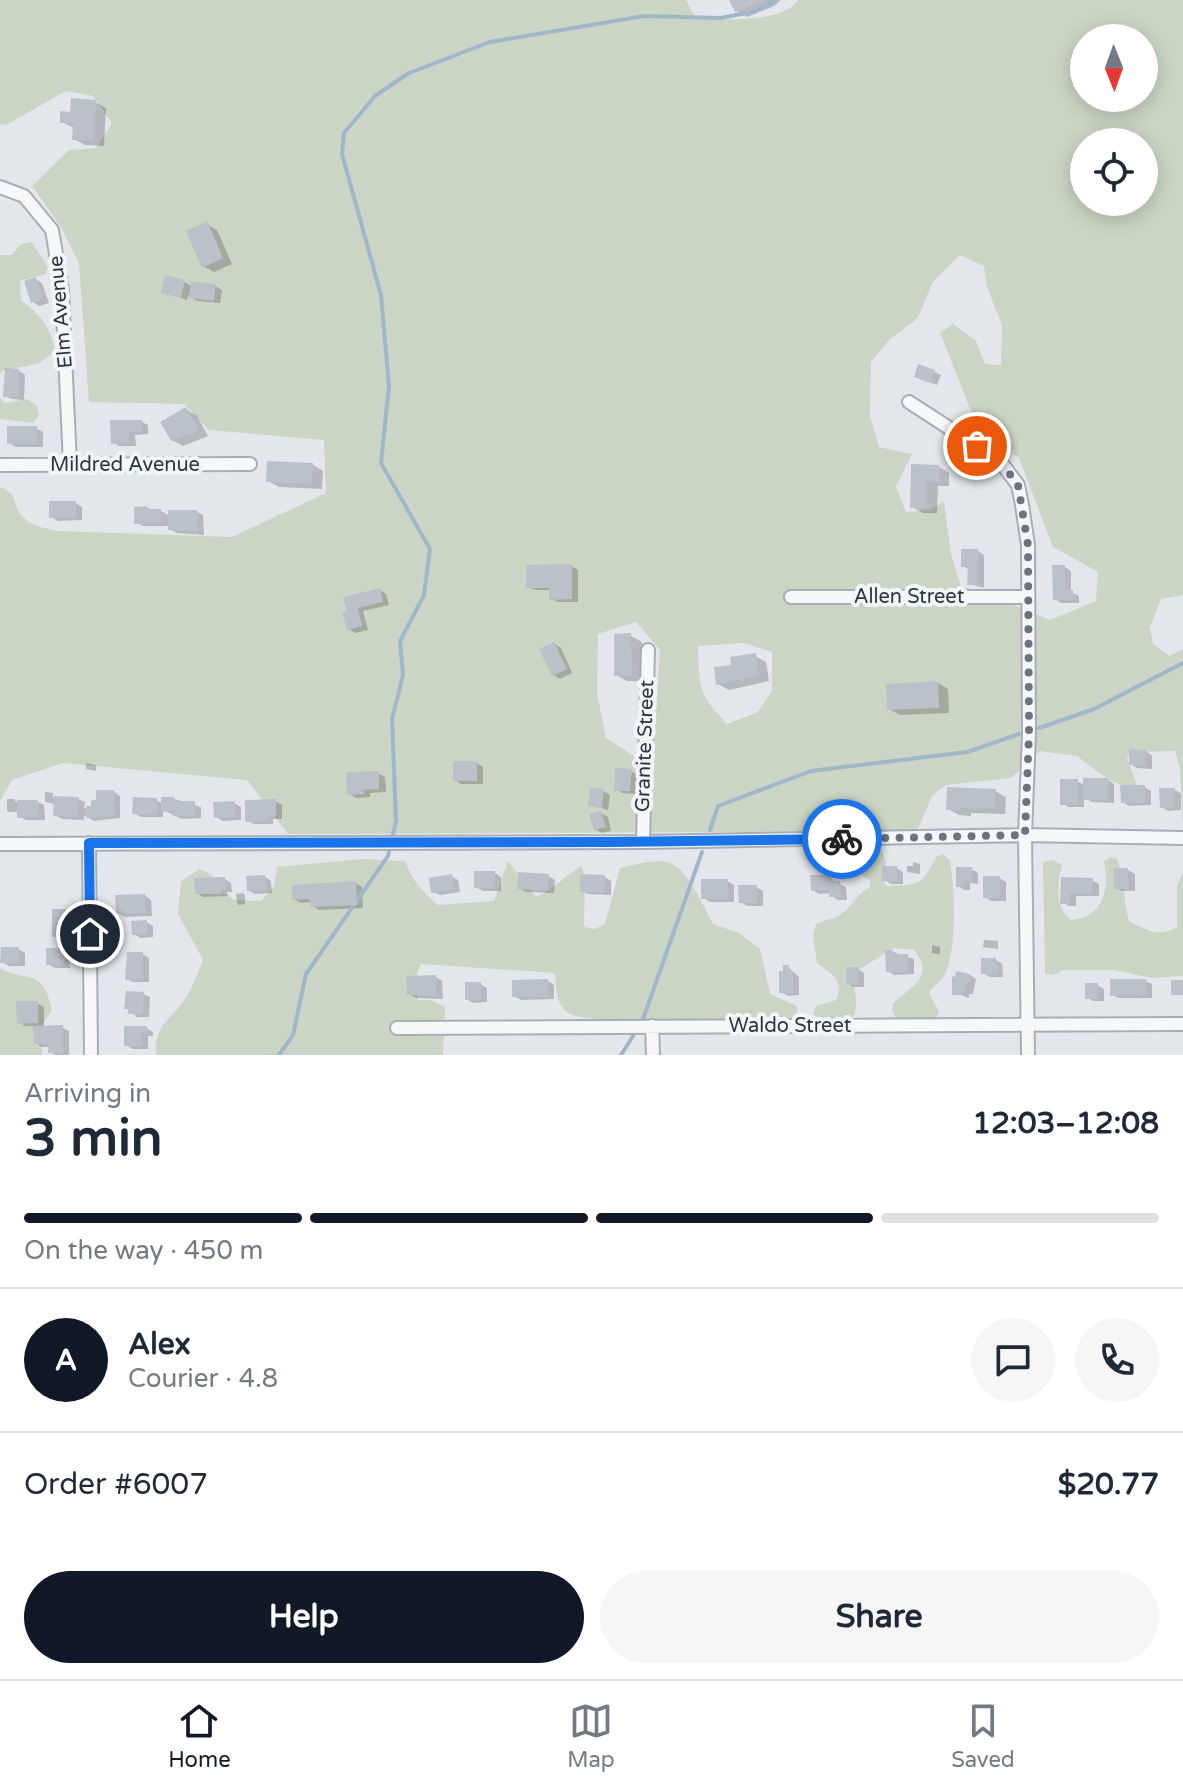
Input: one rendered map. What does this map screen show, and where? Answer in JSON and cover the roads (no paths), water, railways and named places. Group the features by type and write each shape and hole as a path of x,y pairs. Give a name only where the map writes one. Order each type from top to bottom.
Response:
{"street":[{"name":"Elm Avenue","path":"0,187 24,196 52,230 62,289 70,465"},
{"path":"909,402 1000,461 1018,485 1028,545 1029,734 1025,835 1028,1055"},
{"name":"Mildred Avenue","path":"0,465 250,464"},
{"name":"Allen Street","path":"791,597 1027,597"},
{"name":"Granite Street","path":"643,842 648,650"},
{"path":"0,844 643,842 1025,835 1183,838"},
{"path":"89,843 91,1055"},
{"name":"Waldo Street","path":"397,1028 1183,1024"},
{"path":"652,1026 653,1055"}],"waterway":[{"path":"279,1055 293,1035 306,974 388,856 396,821 392,719 403,675 400,641 424,595 430,549 381,463 389,386 381,295 342,154 344,133 375,96 409,73 490,42 644,16 721,18 756,11 775,0"},
{"path":"1039,728 1094,709 1183,663"},
{"path":"710,830 718,806 811,771 967,752 1019,734"},
{"path":"642,1022 702,852"},
{"path":"621,1055 633,1036"}]}
